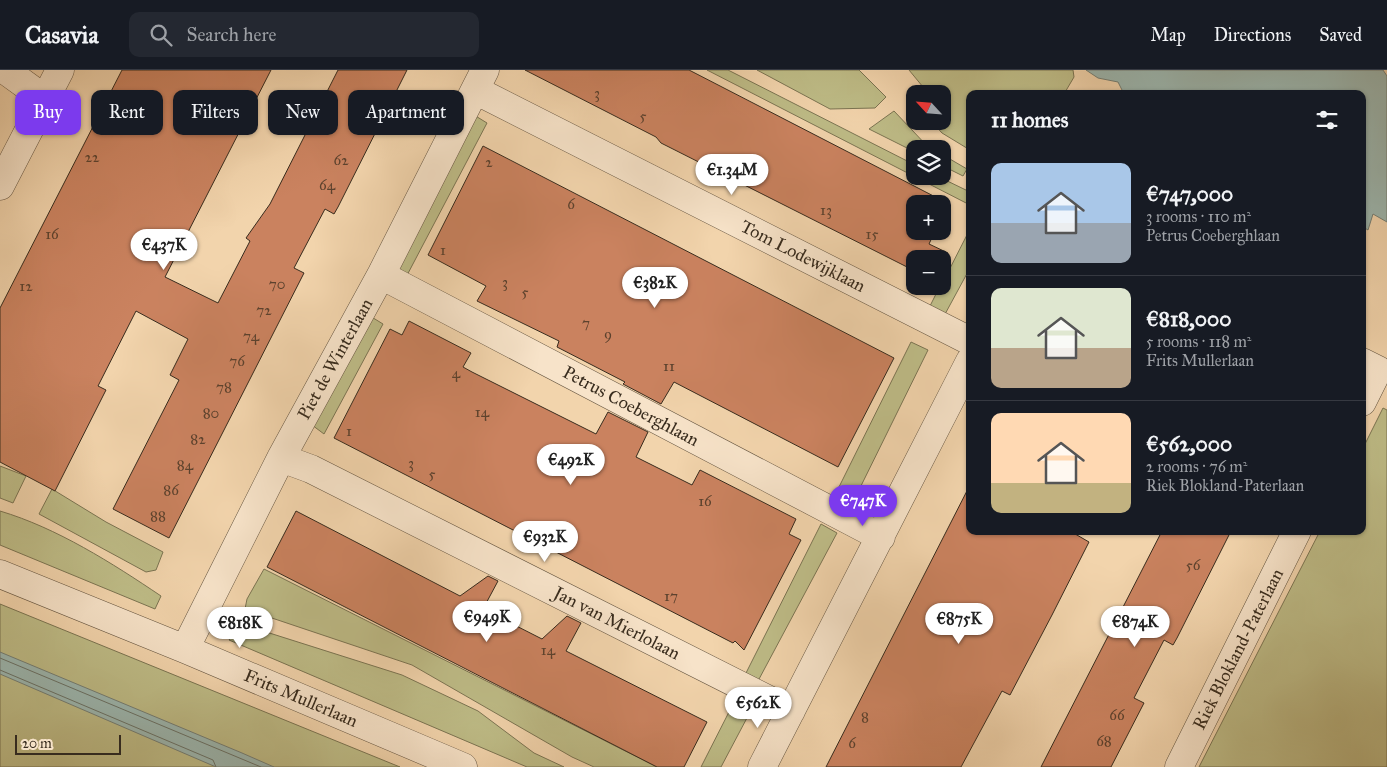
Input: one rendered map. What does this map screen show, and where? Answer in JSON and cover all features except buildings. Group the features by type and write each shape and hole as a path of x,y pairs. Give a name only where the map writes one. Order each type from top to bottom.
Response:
{"street":[{"path":"5,70 33,90"},
{"path":"50,90 60,70"},
{"name":"Piet de Winterlaan","path":"185,649 281,458 381,275 480,80"},
{"name":"Tom Lodewijklaan","path":"480,80 966,339"},
{"path":"0,186 26,135"},
{"name":"Petrus Coeberghlaan","path":"381,275 881,537"},
{"path":"1366,364 1378,370 1366,394"},
{"path":"762,767 966,369"},
{"name":"Jan van Mierlolaan","path":"281,458 311,469 791,711"},
{"name":"Riek Blokland-Paterlaan","path":"1179,767 1295,535"},
{"name":"Frits Mullerlaan","path":"0,574 185,649 463,767"}],"shaded area":[{"path":"707,70 728,70 906,160 906,172"},
{"path":"757,70 859,70 886,97 875,108 830,109"},
{"path":"909,70 1073,70 1074,77 1066,90 966,90 966,148 939,130 951,130 951,85 921,85"},
{"path":"894,111 906,124 906,130 912,130 921,140 906,140 906,148 869,129"},
{"path":"474,115 487,123 404,281 395,266"},
{"path":"951,160 966,168 963,176 951,170"},
{"path":"951,183 966,190 966,203 931,185 951,185"},
{"path":"966,237 966,275 944,316 929,308 936,295 951,295 951,266"},
{"path":"370,316 383,324 324,434 312,425"},
{"path":"911,342 928,350 855,498 837,491"},
{"path":"1383,408 1387,410 1387,767 1199,767 1318,535 1366,535 1366,442"},
{"path":"0,466 26,476 13,503 0,498"},
{"path":"52,489 106,522 163,552 156,570 146,572 39,514"},
{"path":"0,511 21,518 63,537 123,571 161,596 155,609 0,545"},
{"path":"821,524 837,533 758,681 746,673"},
{"path":"264,569 657,767 594,767 572,757 412,665 245,609 247,599"},
{"path":"0,604 400,767 0,767"},
{"path":"241,624 402,675 478,711 534,753 564,767 527,767 229,640"},
{"path":"731,708 748,716 721,767 701,767"}],"water":[{"path":"1086,70 1383,70 1387,76 1387,222 1373,214 1368,230 1366,229 1366,90 1122,90 1118,82 1098,78"},
{"path":"0,652 274,767 216,767 0,674"}]}
